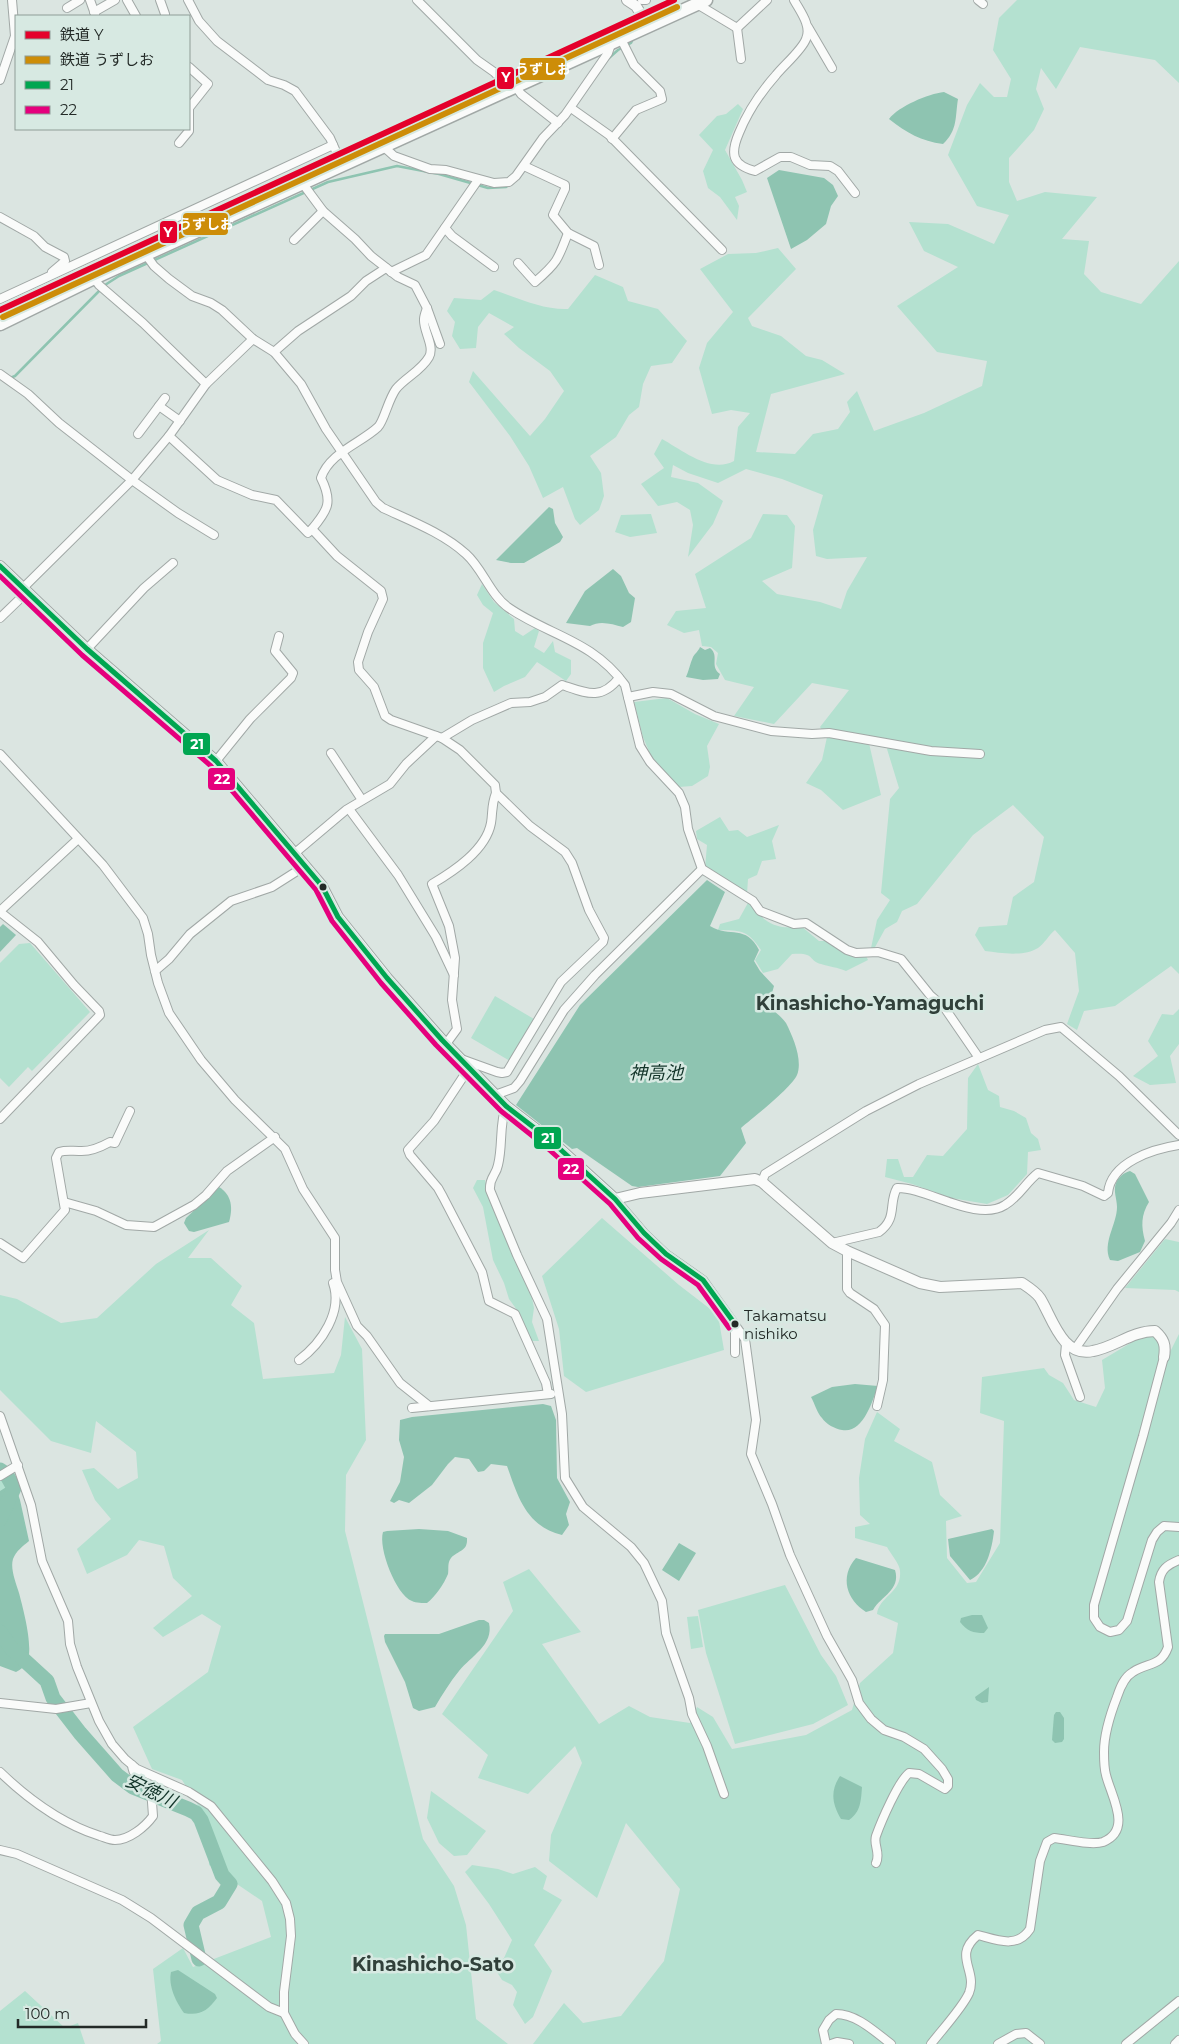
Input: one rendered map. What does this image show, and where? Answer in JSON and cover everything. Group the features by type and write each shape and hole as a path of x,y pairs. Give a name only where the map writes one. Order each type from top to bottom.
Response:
{"main road":[{"path":"0,324 94,278 701,2"}],"street":[{"path":"0,80 15,36 12,0"},
{"path":"67,8 80,0"},
{"path":"90,0 95,14 115,0"},
{"path":"127,0 135,15"},
{"path":"160,0 166,14"},
{"path":"188,0 199,21 217,41 268,80 295,91 333,144 342,165"},
{"path":"417,0 477,60 558,123"},
{"path":"627,0 636,6 648,26"},
{"path":"737,28 767,0"},
{"path":"794,0 832,68"},
{"path":"701,2 737,28 741,60"},
{"path":"807,25 806,40 770,81 748,112 735,143 733,154 738,162 746,168 755,171 780,157 791,157 810,165 830,166 838,172 855,193"},
{"path":"384,147 394,156 430,170 446,170 478,180 502,184 509,182 524,166 543,138 570,108 616,42 660,91 662,99 636,110 612,138"},
{"path":"190,68 208,84 190,107"},
{"path":"570,108 612,138 722,250"},
{"path":"179,143 190,130"},
{"path":"0,299 333,144"},
{"path":"524,166 565,185 553,215 568,233 594,246 599,265"},
{"path":"274,352 298,331 351,296 366,281 426,255 478,180"},
{"path":"303,184 322,211 355,239 371,256 389,270 415,285 427,308 440,344"},
{"path":"294,240 322,211"},
{"path":"0,217 34,236 45,247 64,257 66,261 51,272 48,277"},
{"path":"0,225 11,224"},
{"path":"445,228 452,236 494,267"},
{"path":"518,263 535,282 554,266 568,233"},
{"path":"146,255 154,266 169,279 192,296 211,303 222,310 253,339 274,352 301,384 326,428 376,502 383,508 443,537 467,554 506,606 524,618 553,630 586,648 599,657 619,678 625,685 640,746 650,762 679,793 685,807 688,829 702,869 753,901 760,911 794,924 806,923 847,950 856,953 878,952 901,959 930,995 944,1007 979,1058"},
{"path":"94,278 99,285 143,323 206,384"},
{"path":"169,436 217,480 252,495 276,500 308,533 326,513 328,491 321,478 323,473 343,452 381,424 388,403 397,389 421,368 428,358 430,346 423,319 427,308"},
{"path":"0,618 132,480 169,436 206,384 253,339"},
{"path":"0,374 28,394 59,423 132,480 178,513 214,535"},
{"path":"138,434 165,398"},
{"path":"159,406 180,421"},
{"path":"312,529 338,556 381,591 383,599 368,632 358,662 358,670 374,687 386,716 391,720 439,737 460,750 495,785 496,793 491,807 491,823 487,835 472,855 456,870 432,884 449,926 456,958 452,1000 457,1029 446,1044"},
{"path":"87,649 144,588 173,564"},
{"path":"0,566 87,649 216,761 322,886 338,916 392,984 446,1044 506,1106 550,1140 615,1199 644,1233 666,1254 703,1280 746,1339 756,1420 751,1454 772,1504 790,1555 827,1636 852,1680 859,1703 871,1719 884,1730 904,1737 924,1749 942,1769 948,1779 948,1786 945,1788 919,1774 909,1773 903,1777 897,1792 885,1811 875,1838 879,1857 876,1863"},
{"path":"216,761 250,719 291,678 293,673 275,651 279,636"},
{"path":"295,853 349,809 390,784 406,764 439,737 511,703 530,702 545,697 562,685 593,694 604,692 614,685 619,678"},
{"path":"628,697 653,692 671,694 714,716 771,731 812,734 829,733 931,751 980,754"},
{"path":"330,753 362,800"},
{"path":"0,754 102,865 142,918 148,934 155,970 169,1013 202,1060 234,1100 275,1137 285,1149 303,1189 335,1238 335,1270 338,1282 357,1326 367,1336 400,1383 429,1406"},
{"path":"459,1058 502,1073 507,1072 561,982 603,942 604,938 589,910 572,863 565,852 530,826 496,793"},
{"path":"349,809 398,875 436,936 454,977"},
{"path":"0,1119 100,1015 99,1011 38,942 0,912 78,839"},
{"path":"155,970 169,959 190,934 231,901 272,887 305,866"},
{"path":"495,1095 514,1088 564,1010 595,975 702,869"},
{"path":"762,1182 765,1174 866,1111 919,1084 979,1058 1045,1030 1060,1027 1119,1076 1179,1135"},
{"path":"470,1070 462,1078 434,1121 408,1150 410,1156 438,1188 443,1197 482,1272 489,1301 515,1314 546,1383 548,1394"},
{"path":"506,1106 501,1120 502,1139 498,1167 490,1181 490,1190 517,1256 547,1319 562,1414 565,1478 583,1507 631,1547 644,1563 662,1602 666,1634 689,1698 692,1714 707,1746 724,1794"},
{"path":"0,1243 23,1258 65,1210 56,1158 59,1152 95,1149 110,1142 115,1144 130,1111"},
{"path":"64,1202 96,1211 126,1225 154,1227 194,1205 206,1195 227,1170 275,1137"},
{"path":"832,1243 879,1232 885,1227 891,1217 896,1188 905,1188 951,1204 980,1210 993,1210 1004,1206 1038,1173 1083,1186 1104,1196 1108,1193 1109,1185 1119,1169 1138,1156 1167,1146 1179,1145"},
{"path":"615,1199 640,1193 756,1179 762,1182 832,1243 847,1252 920,1283 940,1287 1022,1282 1039,1296 1071,1346 1090,1352 1130,1335 1145,1331 1155,1331 1163,1338 1166,1347 1143,1436 1094,1605 1094,1618 1100,1627 1110,1632 1119,1630 1127,1621 1152,1540 1164,1526 1179,1527"},
{"path":"1080,1397 1065,1355 1179,1210"},
{"path":"847,1252 847,1289 874,1309 885,1325 883,1380 877,1406"},
{"path":"299,1360 307,1354 318,1340 336,1307 337,1294 332,1279 332,1272 335,1270"},
{"path":"735,1324 735,1353"},
{"path":"412,1408 558,1394"},
{"path":"0,1416 31,1505 42,1561 68,1621 70,1644 77,1667 91,1702 112,1744 132,1765 189,1792 211,1806 244,1845 286,1903 292,1936 284,1992 284,2013 304,2044"},
{"path":"0,1476 18,1465"},
{"path":"931,2044 969,1994 971,1983 965,1955 970,1941 978,1935 1004,1942 1015,1942 1025,1937 1030,1929 1040,1861 1047,1842 1054,1838 1089,1843 1101,1842 1112,1836 1119,1826 1120,1816 1106,1774 1105,1734 1125,1680 1132,1672 1156,1663 1165,1656 1168,1647 1158,1582 1161,1572 1167,1565 1179,1560"},
{"path":"0,1703 56,1709 91,1702"},
{"path":"0,1772 17,1788 80,1830 114,1840 125,1838 146,1824 153,1816 151,1789 139,1780 133,1771 132,1765"},
{"path":"0,1850 17,1854 122,1900 159,1923 261,2002 284,2013"},
{"path":"1126,2044 1179,2001"},
{"path":"826,2044 823,2030 829,2020 836,2014 844,2014 859,2021 891,2044"},
{"path":"998,2044 1016,2034 1026,2033 1040,2044"},
{"path":"1175,2044 1179,2040"},
{"path":"831,2044 837,2042 848,2044"}],"shaded area":[{"path":"1017,0 1179,0 1179,83 1155,60 1080,47 1056,89 1041,68 1036,89 1044,109 1034,130 1009,158 1009,182 1017,201 1045,192 1097,197 1062,239 1089,241 1084,274 1101,292 1141,304 1179,261 1179,974 1171,966 1115,1006 1084,1011 1077,1030 1067,1024 1079,991 1075,953 1055,930 1038,948 1026,953 985,951 975,935 979,927 1007,925 1013,897 1034,882 1044,837 1013,805 973,835 917,904 902,911 897,922 885,929 874,949 871,948 877,920 890,900 881,893 890,799 899,788 887,749 893,740 868,739 881,795 843,810 821,790 806,783 822,760 827,737 820,727 849,690 812,683 774,724 734,716 754,687 725,680 716,664 718,653 711,647 702,646 699,630 684,633 667,625 676,611 706,608 695,574 751,538 763,514 787,515 795,526 792,568 762,581 777,594 820,602 841,609 847,591 867,557 827,559 816,556 813,530 823,495 782,479 746,469 718,483 688,473 673,465 671,477 698,483 723,501 713,524 688,557 693,525 690,510 677,502 658,506 641,484 664,468 654,454 662,439 706,463 716,465 734,461 738,427 750,413 731,410 712,414 699,368 707,343 733,312 700,269 728,254 756,253 778,248 796,269 748,318 752,326 781,336 806,356 822,360 845,374 771,394 756,452 795,454 813,434 838,429 850,412 847,402 857,391 874,431 924,413 982,386 987,361 937,352 897,306 958,267 924,251 909,222 948,224 994,244 1009,215 977,206 948,155 967,105 980,83 994,97 1007,97 1011,79 993,50 999,18"},
{"path":"738,104 743,109 725,150 747,192 735,197 739,206 737,220 720,197 708,188 703,171 713,150 699,135 717,116 726,114"},
{"path":"595,275 623,287 628,301 658,309 687,341 672,363 651,366 643,384 639,407 629,415 616,437 590,456 601,473 604,496 599,510 580,525 575,519 563,487 543,498 529,466 510,436 469,382 473,371 530,436 545,419 564,391 550,371 519,348 504,334 514,327 489,313 478,327 476,348 460,349 452,336 455,322 447,311 454,298 481,300 494,290 540,306 568,309"},
{"path":"651,514 657,533 630,537 615,532 621,515"},
{"path":"482,584 494,602 514,619 515,631 523,636 535,628 539,631 534,647 544,653 553,641 555,652 571,660 571,674 566,681 537,662 525,677 494,692 483,668 483,643 493,613 483,605 477,595"},
{"path":"667,698 695,714 719,724 707,746 710,767 708,776 692,786 679,787 653,761 643,737 634,702"},
{"path":"720,817 729,831 738,830 747,837 779,825 772,841 776,859 762,861 757,875 748,879 747,894 705,868 707,845 697,839 696,831"},
{"path":"749,901 759,914 770,923 784,927 801,926 819,941 829,941 866,956 868,960 846,971 817,963 805,954 792,954 778,969 763,973 755,960 761,950 752,938 743,932 718,930 720,924 739,919"},
{"path":"30,943 90,1012 32,1071 28,1067 9,1087 0,1078 0,963 19,944"},
{"path":"495,996 534,1019 510,1061 471,1038"},
{"path":"1179,1009 1179,1044 1170,1056 1176,1083 1150,1085 1133,1076 1158,1056 1148,1041 1162,1014 1173,1015"},
{"path":"978,1064 988,1090 999,1096 1000,1107 1014,1111 1026,1118 1031,1133 1038,1139 1041,1150 1028,1152 1027,1174 1008,1195 987,1204 951,1198 912,1184 885,1177 887,1159 898,1159 904,1177 913,1177 927,1155 943,1156 967,1129 968,1078"},
{"path":"477,1180 485,1180 489,1196 531,1293 534,1308 532,1322 539,1341 532,1341 517,1310 509,1299 493,1260 483,1207 473,1188"},
{"path":"602,1218 679,1285 718,1315 724,1350 586,1392 564,1376 559,1329 542,1276"},
{"path":"209,1230 188,1258 211,1258 242,1286 231,1305 254,1323 263,1379 334,1373 341,1355 345,1317 362,1349 366,1440 346,1475 345,1531 423,1839 454,1886 466,1925 476,2019 508,2044 157,2044 161,2041 153,1969 183,1948 193,1967 271,1937 262,1901 209,1865 208,1821 182,1780 152,1769 133,1727 208,1672 221,1626 202,1614 163,1637 153,1628 192,1596 173,1578 164,1546 139,1540 127,1555 87,1574 77,1549 111,1519 95,1500 82,1470 94,1468 118,1489 138,1478 136,1452 96,1421 91,1453 51,1441 0,1390 0,1295 17,1299 61,1323 97,1318 156,1264"},
{"path":"1165,1239 1179,1242 1179,1292 1175,1290 1125,1288"},
{"path":"1179,1334 1179,2044 533,2044 564,2003 583,2023 621,2016 664,1961 680,1889 626,1823 597,1898 549,1861 551,1835 582,1763 575,1746 528,1794 478,1778 488,1755 442,1714 513,1611 503,1582 529,1569 581,1632 542,1644 599,1724 629,1706 650,1717 690,1723 697,1707 713,1717 732,1749 806,1735 852,1710 860,1683 893,1653 898,1623 877,1614 882,1603 898,1584 900,1568 887,1547 855,1538 855,1527 870,1524 860,1515 859,1478 865,1439 877,1412 900,1429 894,1441 932,1462 940,1495 962,1516 946,1521 947,1558 967,1583 976,1582 1000,1543 1004,1421 980,1413 982,1377 1044,1368 1049,1375 1063,1383 1074,1400 1096,1407 1105,1388 1102,1360 1139,1338 1155,1336 1170,1352"},
{"path":"0,1468 4,1468 15,1485 0,1494"},
{"path":"785,1585 821,1655 836,1676 848,1705 813,1724 735,1744 706,1653 698,1610"},
{"path":"698,1616 703,1647 691,1649 687,1617"},
{"path":"431,1791 486,1831 467,1855 454,1856 439,1843 427,1818"},
{"path":"472,1865 498,1869 513,1874 535,1867 547,1876 543,1889 562,1900 534,1945 552,1971 533,2017 525,2024 513,2005 517,1992 512,1985 502,1980 492,1964 504,1958 512,1940 489,1904 465,1872"},
{"path":"25,1991 65,2028 78,2023 85,2044 0,2044 0,2011"}],"water":[{"path":"944,92 958,99 954,128 943,144 914,136 889,119 914,101"},
{"path":"779,170 824,178 833,185 838,196 831,206 826,224 807,240 791,249 767,178"},
{"path":"549,507 553,509 555,523 563,537 560,542 524,563 496,560"},
{"path":"613,569 621,576 629,593 635,598 631,622 623,627 606,623 590,626 566,623 585,591"},
{"path":"700,647 705,650 710,648 713,651 715,668 720,674 718,679 703,680 686,677 693,657"},
{"name":"神高池","path":"707,880 725,892 710,926 724,931 743,934 754,942 759,950 754,961 760,971 774,986 772,993 765,997 766,1001 789,1029 798,1056 799,1069 788,1087 741,1128 746,1143 720,1176 638,1187 632,1186 577,1148 572,1149 516,1105 580,1005"},
{"path":"3,924 16,935 0,952 0,927"},
{"path":"1130,1171 1135,1174 1149,1202 1144,1211 1142,1221 1145,1241 1140,1252 1118,1261 1110,1260 1108,1247 1117,1207 1115,1186 1120,1177"},
{"path":"219,1187 229,1198 231,1212 229,1222 194,1232 189,1231 184,1223 186,1218"},
{"path":"855,1384 878,1386 866,1416 856,1427 849,1430 842,1430 831,1426 820,1416 811,1397 832,1387"},
{"path":"543,1404 551,1406 556,1420 557,1478 570,1502 566,1514 569,1525 562,1535 540,1525 525,1509 515,1489 507,1466 491,1464 484,1471 478,1472 469,1459 455,1457 432,1485 409,1503 399,1500 394,1503 390,1501 400,1482 404,1457 399,1440 400,1420 412,1417"},
{"path":"15,1485 29,1541 16,1554 12,1563 29,1638 29,1656 26,1664 16,1672 0,1666 0,1491 8,1486"},
{"path":"419,1529 448,1531 467,1538 466,1546 450,1560 448,1574 442,1586 427,1603 412,1601 400,1590 394,1581 383,1549 383,1532"},
{"path":"992,1529 994,1531 988,1559 981,1571 970,1580 950,1556 948,1539"},
{"path":"679,1543 696,1553 679,1581 662,1570"},
{"path":"856,1558 895,1570 896,1577 893,1588 873,1610 866,1612 854,1601 848,1588 848,1573"},
{"path":"982,1615 988,1628 984,1633 970,1631 960,1622 961,1618"},
{"path":"479,1620 489,1623 490,1631 485,1644 459,1671 435,1707 419,1711 413,1708 405,1682 385,1642 385,1634 439,1634"},
{"path":"989,1687 988,1702 982,1703 976,1700 975,1697"},
{"path":"1056,1712 1060,1712 1064,1718 1064,1739 1062,1742 1055,1743 1052,1740 1054,1715"},
{"path":"840,1776 862,1787 861,1801 858,1809 849,1820 841,1819 834,1803 835,1787"},
{"path":"178,1970 215,1994 217,1998 210,2006 199,2013 184,2013 176,1999 170,1977 171,1972"}],"waterway":[{"path":"609,58 618,50 631,43 633,39"},
{"path":"10,378 15,376 105,285 119,276 328,182 397,166 439,174 488,188 506,187 510,184"},
{"name":"安徳川","path":"0,1470 6,1474 14,1488 0,1519"},
{"name":"安徳川","path":"0,1632 11,1648 47,1681 53,1698 80,1733 117,1775 133,1787 196,1813 201,1820 222,1875 230,1884 219,1902 198,1913 191,1925 199,1959"}],"rail line":[{"name":"Y","path":"0,310 674,0"},
{"name":"うずしお","path":"3,317 677,7"}],"transit line":[{"name":"21","path":"0,566 87,649 216,761 322,886 338,917 387,978 442,1040 506,1106 550,1140 615,1199 644,1233 666,1254 703,1280 735,1324"},
{"name":"22","path":"0,576 82,655 211,766 316,890 332,921 381,983 436,1045 501,1111 545,1146 610,1204 638,1238 661,1259 698,1285 729,1328"}],"place":[{"name":"Takamatsu nishiko","path":"735,1324"}],"district":[{"name":"Kinashicho-Yamaguchi","path":"870,1003"},
{"name":"Kinashicho-Sato","path":"433,1964"}]}
